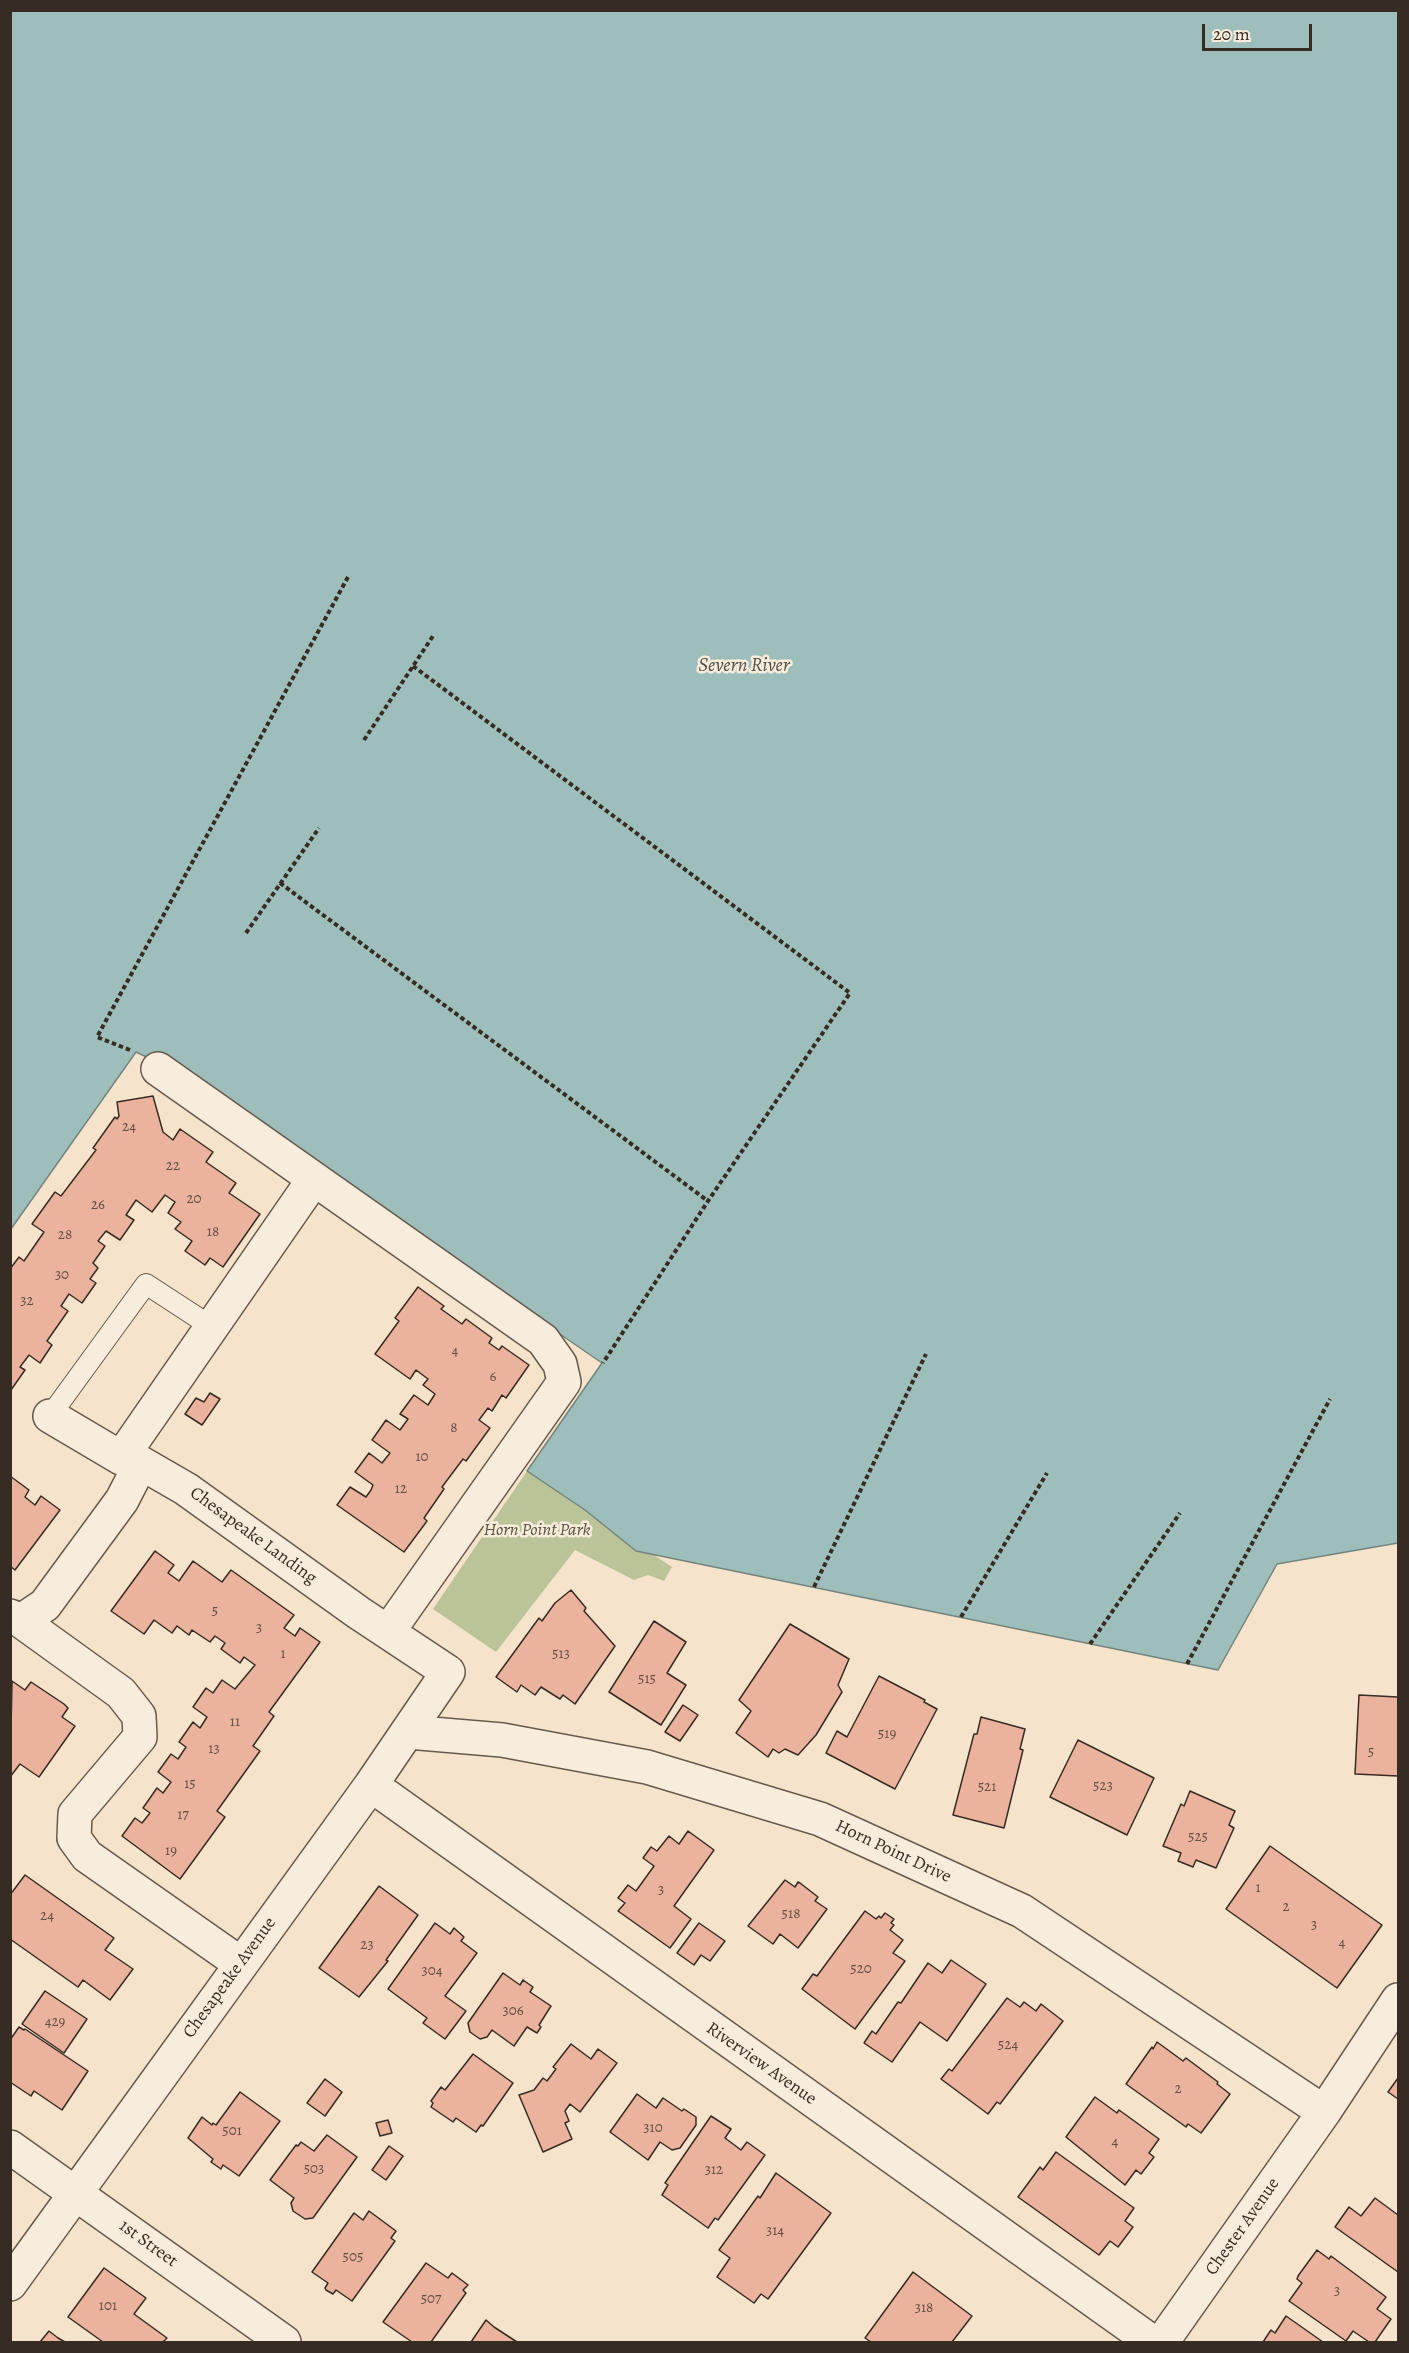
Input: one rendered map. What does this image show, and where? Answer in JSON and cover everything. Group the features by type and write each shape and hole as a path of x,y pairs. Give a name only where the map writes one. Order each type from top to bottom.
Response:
{"street":[{"path":"147,1060 543,1340 560,1364 564,1382 388,1632"},
{"path":"241,1964 87,1856 74,1838 75,1815 140,1737 139,1716 121,1693 16,1619 45,1605 122,1500 131,1461 212,1327 314,1179"},
{"name":"Chesapeake Landing","path":"50,1416 186,1489 448,1672"},
{"name":"Chesapeake Avenue","path":"10,2284 371,1785 448,1672"},
{"name":"Horn Point Drive","path":"408,1732 502,1740 647,1767 820,1819 1022,1911 1323,2112"},
{"name":"Riverview Avenue","path":"371,1785 1152,2343"},
{"name":"Chester Avenue","path":"1162,2343 1398,2000"},
{"name":"1st Street","path":"10,2147 284,2343"}],"lane":[{"path":"50,1416 146,1284 212,1327"}],"path":[{"path":"147,1060 97,1037 348,577"},
{"path":"364,740 433,636"},
{"path":"413,666 850,993 708,1200 603,1363"},
{"path":"246,933 319,828"},
{"path":"280,883 708,1200"},
{"path":"814,1587 926,1354"},
{"path":"1187,1664 1330,1400"},
{"path":"961,1617 1047,1473"},
{"path":"1090,1644 1180,1513"}],"green space":[{"name":"Horn Point Park","path":"527,1471 672,1567 664,1581 648,1575 634,1580 575,1550 496,1652 433,1609"}],"water":[{"name":"Severn River","path":"11,11 1398,11 1398,1543 1277,1564 1218,1670 636,1551 585,1510 527,1471 602,1363 180,1073 136,1052 11,1229"}],"building":[{"path":"153,1096 163,1132 173,1140 180,1129 213,1152 206,1162 236,1183 229,1193 260,1214 223,1267 210,1258 205,1265 185,1251 192,1241 175,1229 181,1222 168,1213 175,1202 165,1195 152,1212 136,1200 126,1215 134,1220 120,1240 106,1231 98,1241 105,1246 93,1263 98,1268 90,1279 96,1283 82,1303 69,1294 61,1306 68,1311 47,1341 52,1345 40,1363 29,1355 20,1367 25,1370 11,1390 10,1269 19,1257 24,1261 44,1232 32,1224 55,1192 61,1196 96,1150 93,1148 115,1117 117,1119 119,1116 117,1102"},
{"path":"418,1287 444,1306 441,1309 462,1324 466,1319 492,1338 489,1343 499,1350 502,1346 529,1365 506,1398 502,1395 492,1411 488,1408 479,1420 490,1428 466,1461 463,1459 442,1487 444,1489 424,1518 427,1521 404,1552 337,1505 350,1487 366,1497 371,1490 373,1485 355,1472 369,1453 382,1463 390,1453 372,1440 386,1420 400,1430 408,1419 400,1414 414,1395 428,1405 435,1394 423,1385 428,1379 416,1370 410,1379 375,1354 399,1321 395,1318"},
{"path":"210,1393 220,1399 202,1425 185,1414 196,1398 204,1402"},
{"path":"10,1476 29,1490 25,1497 35,1505 41,1496 60,1510 15,1570 10,1566"},
{"path":"155,1551 174,1565 168,1573 179,1581 193,1561 222,1582 231,1570 294,1615 284,1628 295,1636 300,1628 320,1642 269,1712 274,1716 253,1746 260,1751 217,1811 225,1817 180,1879 122,1836 135,1818 142,1823 150,1813 143,1808 157,1788 163,1793 171,1782 158,1772 171,1754 178,1759 186,1747 179,1742 193,1722 200,1728 207,1717 193,1707 206,1688 213,1693 222,1680 235,1689 255,1665 244,1657 240,1663 221,1649 225,1643 215,1636 210,1642 192,1630 189,1635 177,1626 172,1633 154,1620 144,1634 111,1611"},
{"path":"571,1590 586,1608 584,1611 615,1646 575,1704 563,1695 560,1699 541,1687 535,1695 521,1685 517,1692 496,1677 539,1618 542,1621 555,1603"},
{"path":"654,1621 686,1642 667,1673 686,1685 661,1725 609,1692"},
{"path":"790,1624 849,1659 838,1685 842,1692 816,1735 798,1755 785,1749 779,1753 773,1749 768,1757 736,1733 751,1711 739,1700"},
{"path":"879,1676 925,1700 924,1702 937,1709 895,1789 826,1753 837,1731 847,1737"},
{"path":"12,1681 25,1690 31,1682 64,1704 68,1708 62,1717 75,1726 39,1777 20,1764 10,1777"},
{"path":"1359,1695 1398,1697 1398,1776 1355,1774"},
{"path":"683,1705 698,1715 680,1741 665,1732"},
{"path":"981,1717 1025,1729 1020,1749 1023,1750 1004,1828 953,1815 974,1734 977,1734"},
{"path":"1078,1740 1154,1778 1127,1835 1050,1797"},
{"path":"1190,1791 1235,1811 1229,1825 1234,1828 1216,1868 1196,1860 1193,1867 1178,1861 1181,1853 1163,1846 1181,1804 1184,1806"},
{"path":"688,1831 714,1850 674,1906 691,1919 670,1948 618,1911 625,1903 618,1898 628,1885 636,1891 654,1866 643,1858 651,1847 657,1851 669,1836 679,1844"},
{"path":"1270,1846 1382,1925 1337,1988 1226,1909"},
{"path":"25,1875 114,1938 105,1950 133,1969 110,2000 83,1980 78,1987 10,1939 10,1895"},
{"path":"785,1880 795,1887 798,1882 800,1883 818,1897 815,1901 827,1909 798,1948 780,1934 773,1944 748,1926"},
{"path":"379,1886 418,1915 386,1960 388,1961 359,1997 319,1968"},
{"path":"865,1911 876,1919 879,1916 881,1918 885,1913 894,1919 891,1923 894,1925 890,1930 903,1940 893,1953 905,1961 855,2029 802,1989 813,1974 817,1976"},
{"path":"435,1923 450,1934 454,1928 464,1937 461,1941 477,1953 445,1996 466,2011 445,2039 423,2023 427,2018 388,1989"},
{"path":"699,1923 725,1941 710,1961 701,1955 694,1965 677,1953"},
{"path":"951,1960 986,1984 947,2041 920,2022 892,2062 864,2043 872,2031 876,2034 898,2002 901,2003 928,1963 942,1973"},
{"path":"503,1973 520,1985 523,1980 533,1987 530,1992 551,2006 539,2025 541,2027 537,2033 527,2027 514,2046 492,2030 487,2037 480,2039 470,2032 468,2023"},
{"path":"45,1991 87,2019 64,2053 22,2024"},
{"path":"1007,1998 1020,2007 1024,2002 1036,2011 1041,2004 1063,2021 1000,2104 997,2102 988,2114 941,2079 949,2069 952,2071"},
{"path":"19,2027 88,2071 62,2110 34,2091 31,2096 10,2082 10,2040"},
{"path":"1157,2042 1183,2061 1186,2058 1230,2094 1201,2133 1188,2124 1186,2127 1126,2084"},
{"path":"571,2044 591,2059 598,2049 617,2063 580,2112 570,2104 565,2111 569,2121 565,2123 572,2139 543,2152 519,2095 534,2090 543,2078 547,2081 556,2069 553,2067"},
{"path":"473,2054 513,2083 483,2126 481,2125 476,2132 456,2118 453,2122 431,2107 433,2103 431,2101 441,2087 445,2090"},
{"path":"1398,2078 1398,2099 1388,2092"},
{"path":"325,2079 342,2092 325,2116 307,2103"},
{"path":"240,2092 280,2121 239,2176 223,2165 221,2169 211,2162 213,2159 188,2138 202,2117 212,2125 213,2123 216,2125"},
{"path":"637,2094 656,2108 663,2098 696,2117 696,2125 680,2148 672,2150 660,2142 648,2160 610,2132"},
{"path":"1095,2097 1117,2113 1119,2110 1159,2139 1149,2153 1154,2157 1141,2174 1136,2170 1125,2185 1066,2137"},
{"path":"711,2116 731,2129 725,2138 741,2150 747,2142 765,2155 718,2220 715,2218 708,2228 662,2195 668,2185 665,2183"},
{"path":"388,2120 392,2133 380,2136 376,2123"},
{"path":"327,2135 357,2157 313,2218 305,2219 293,2211 291,2203 294,2198 270,2180 296,2145 298,2146 301,2142 314,2151"},
{"path":"389,2146 403,2156 386,2180 372,2170"},
{"path":"1056,2152 1134,2208 1125,2221 1133,2227 1118,2247 1110,2241 1099,2255 1018,2197 1040,2167 1043,2170"},
{"path":"776,2173 831,2213 768,2299 761,2294 754,2303 717,2277 730,2258 719,2250 758,2196 760,2198"},
{"path":"1375,2198 1398,2215 1398,2272 1335,2227 1349,2207 1361,2216"},
{"path":"369,2211 396,2231 391,2238 395,2241 352,2301 336,2290 333,2294 326,2290 328,2283 312,2272 354,2213 363,2220"},
{"path":"1317,2250 1329,2259 1331,2256 1386,2297 1377,2309 1391,2319 1375,2342 1369,2342 1353,2331 1346,2341 1289,2301 1302,2283 1297,2279 1298,2276"},
{"path":"426,2263 448,2278 452,2273 468,2285 463,2290 466,2293 431,2342 412,2342 383,2322"},
{"path":"104,2268 146,2298 134,2314 167,2338 163,2342 103,2342 68,2317"},
{"path":"913,2272 972,2316 952,2342 871,2342 865,2338"},
{"path":"1286,2316 1323,2342 1263,2342 1271,2330 1275,2333"},
{"path":"486,2320 494,2327 517,2342 471,2342"},
{"path":"49,2331 58,2338 65,2342 40,2342"}]}
